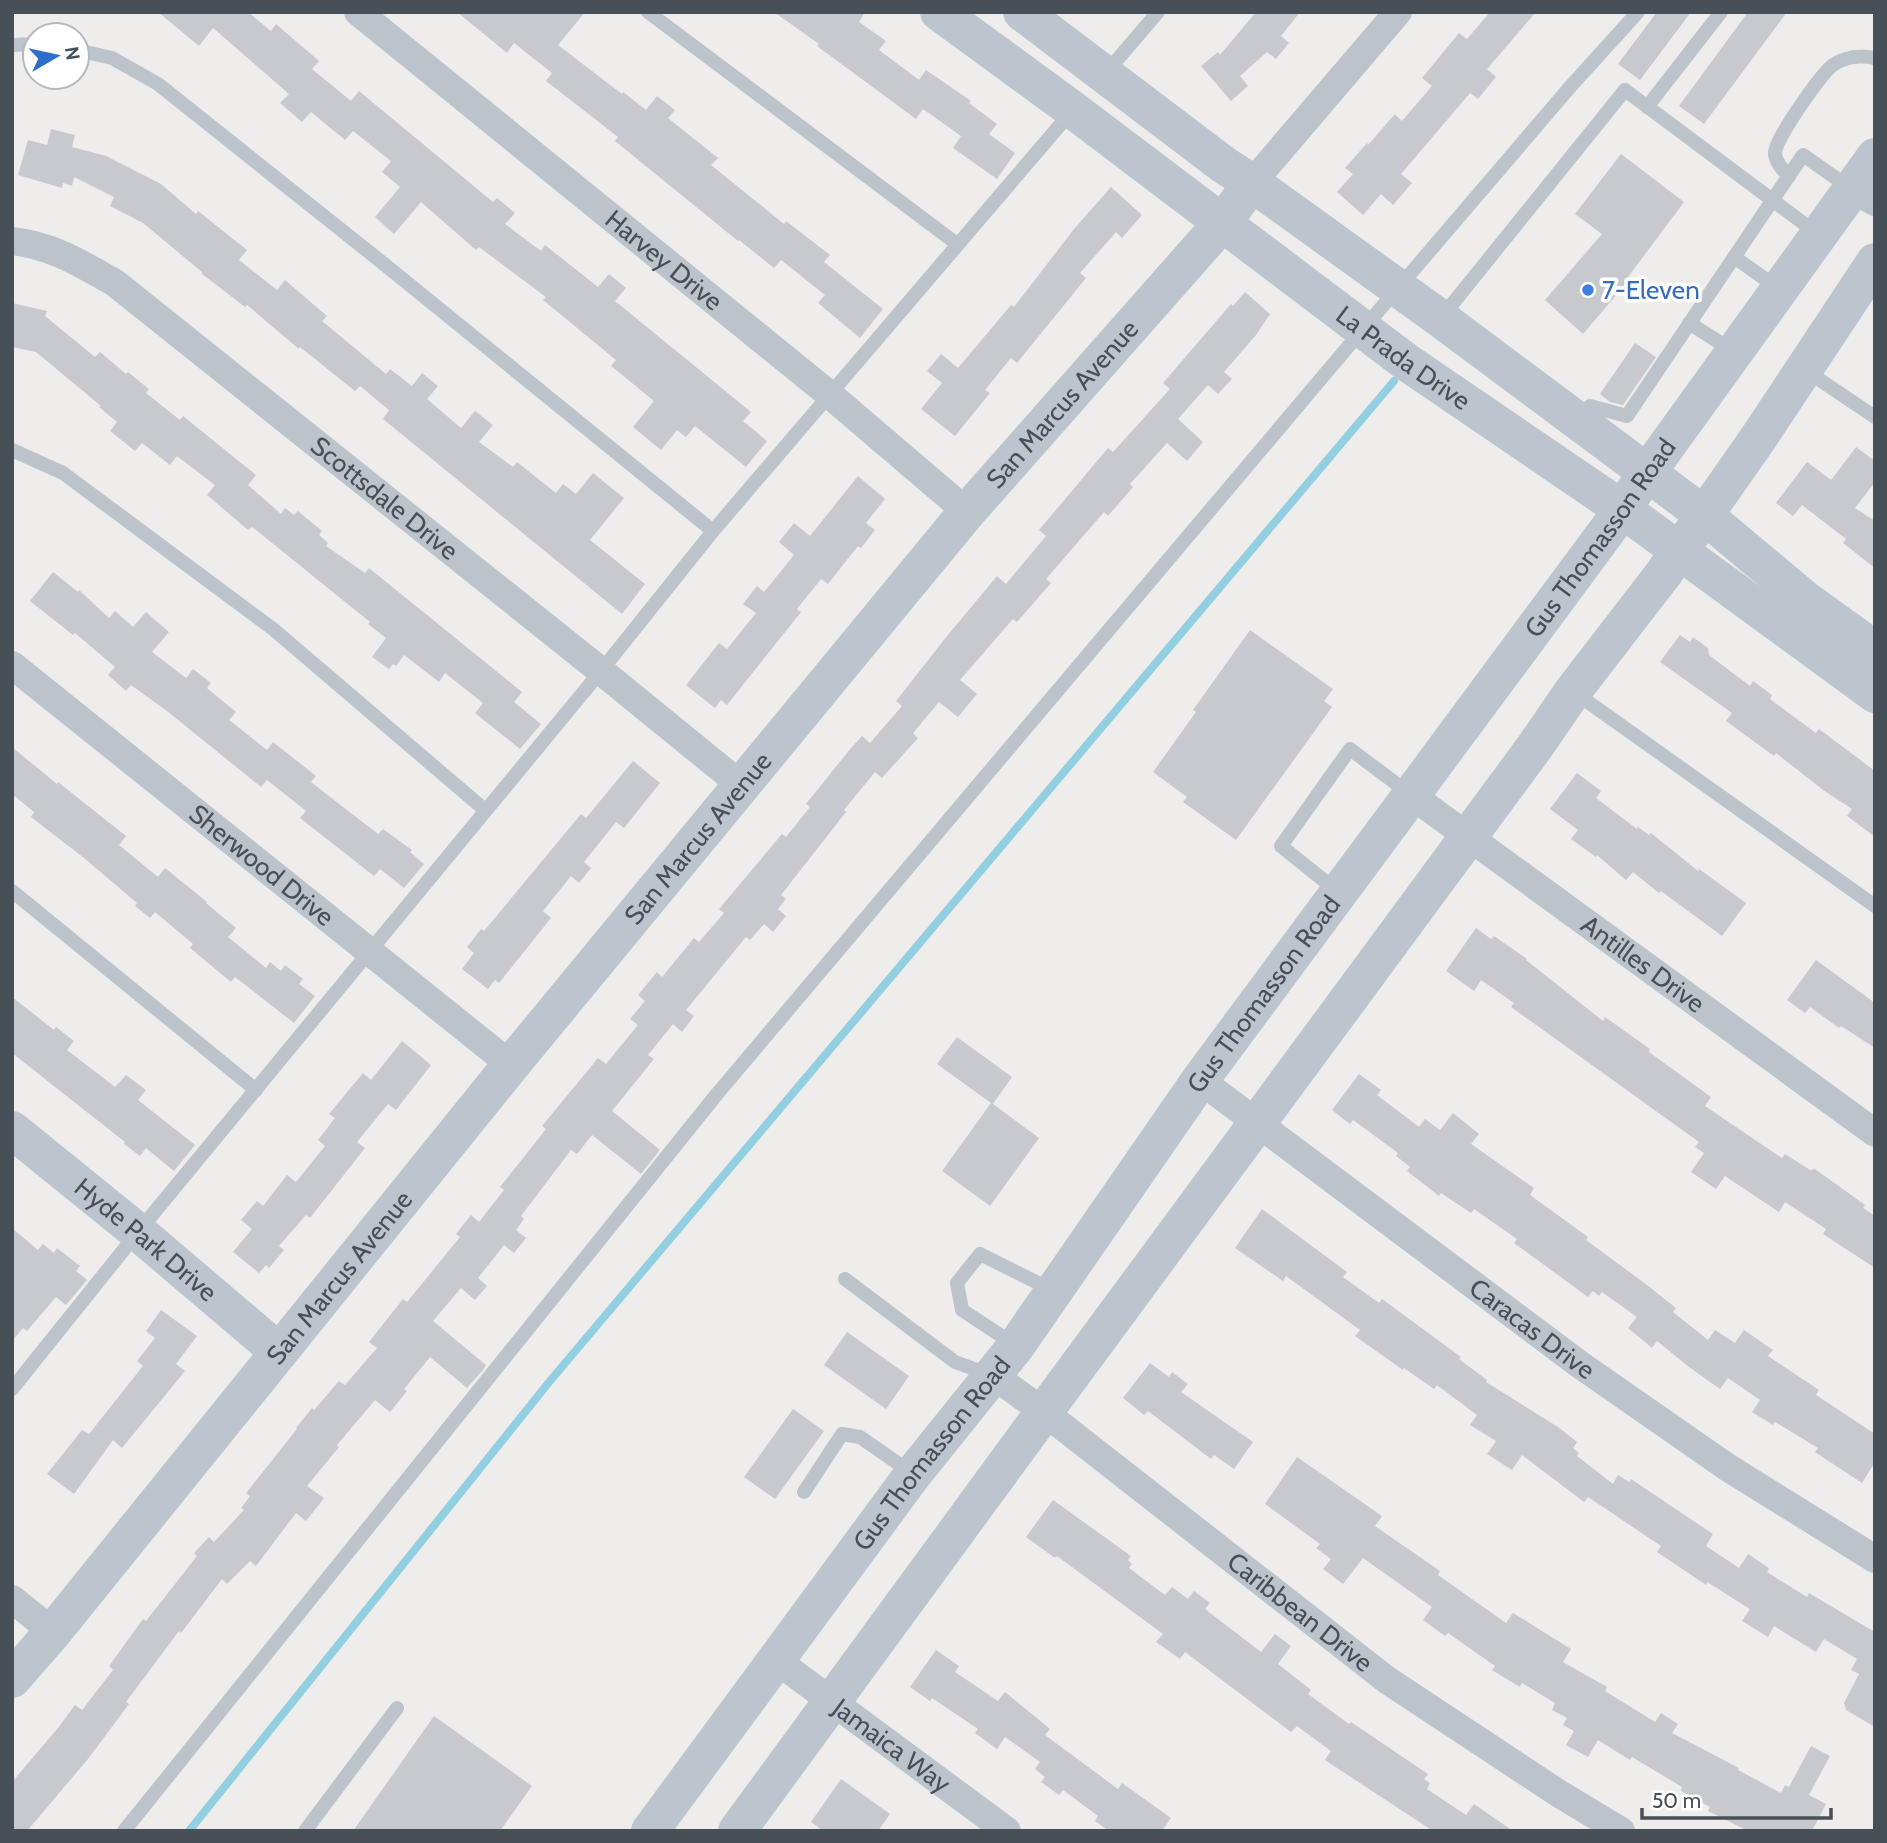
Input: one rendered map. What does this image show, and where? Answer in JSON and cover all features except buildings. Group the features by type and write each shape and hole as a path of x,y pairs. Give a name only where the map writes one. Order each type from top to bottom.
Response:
{"main road":[{"name":"La Prada Drive","path":"939,12 1223,222 1405,361 1622,509 1875,694"},
{"name":"La Prada Drive","path":"1021,12 1224,165 1441,319 1704,515 1807,601 1875,650"},
{"name":"Gus Thomasson Road","path":"650,1831 913,1474 1016,1346 1200,1080 1622,509 1819,234 1863,195 1875,156"},
{"name":"San Marcus Avenue","path":"12,1679 511,1065 967,512 1223,222 1252,183"},
{"path":"737,1831 1469,837 1573,691 1664,573 1875,261"},
{"name":"Hyde Park Drive","path":"12,1130 138,1232 279,1352"}],"street":[{"name":"Harvey Drive","path":"358,12 830,396 967,512"},
{"name":"San Marcus Avenue","path":"1252,183 1398,12"},
{"name":"Scottsdale Drive","path":"12,241 68,256 114,283 741,785"},
{"name":"Sherwood Drive","path":"12,665 511,1065"},
{"name":"Antilles Drive","path":"1412,795 1875,1133"},
{"name":"Caracas Drive","path":"1200,1080 1579,1364 1727,1467 1875,1559"},
{"name":"Caribbean Drive","path":"993,1375 1387,1680 1620,1831"},
{"path":"12,1599 52,1632"},
{"name":"Jamaica Way","path":"776,1660 1007,1831"}],"lane":[{"path":"648,12 957,244"},
{"path":"1104,75 1158,12"},
{"path":"124,1831 717,1094 1363,329 1570,87 1638,12"},
{"path":"1647,107 1721,12"},
{"path":"91,53 112,58 158,84 713,531"},
{"path":"1789,176 1775,155 1778,141 1815,87 1831,66 1849,57 1861,55 1875,58"},
{"path":"1441,319 1625,90 1819,234"},
{"path":"12,1390 17,1372 256,1090 713,531 1073,110"},
{"path":"1578,422 1590,405 1627,416 1803,155 1863,195"},
{"path":"1734,257 1779,289"},
{"path":"1689,323 1734,352"},
{"path":"1804,369 1875,417"},
{"path":"12,450 63,473 273,629 485,810"},
{"path":"1573,691 1875,906"},
{"path":"1339,894 1281,846 1350,749 1412,795"},
{"path":"12,891 256,1090"},
{"path":"1016,1346 962,1310 957,1283 980,1254 1054,1290"},
{"path":"845,1279 955,1362 993,1375"},
{"path":"804,1492 842,1434 860,1437 913,1474"},
{"path":"305,1831 397,1708"}],"waterway":[{"path":"189,1831 550,1381 1394,381"}],"place":[{"name":"7-Eleven","path":"1588,290"}]}
